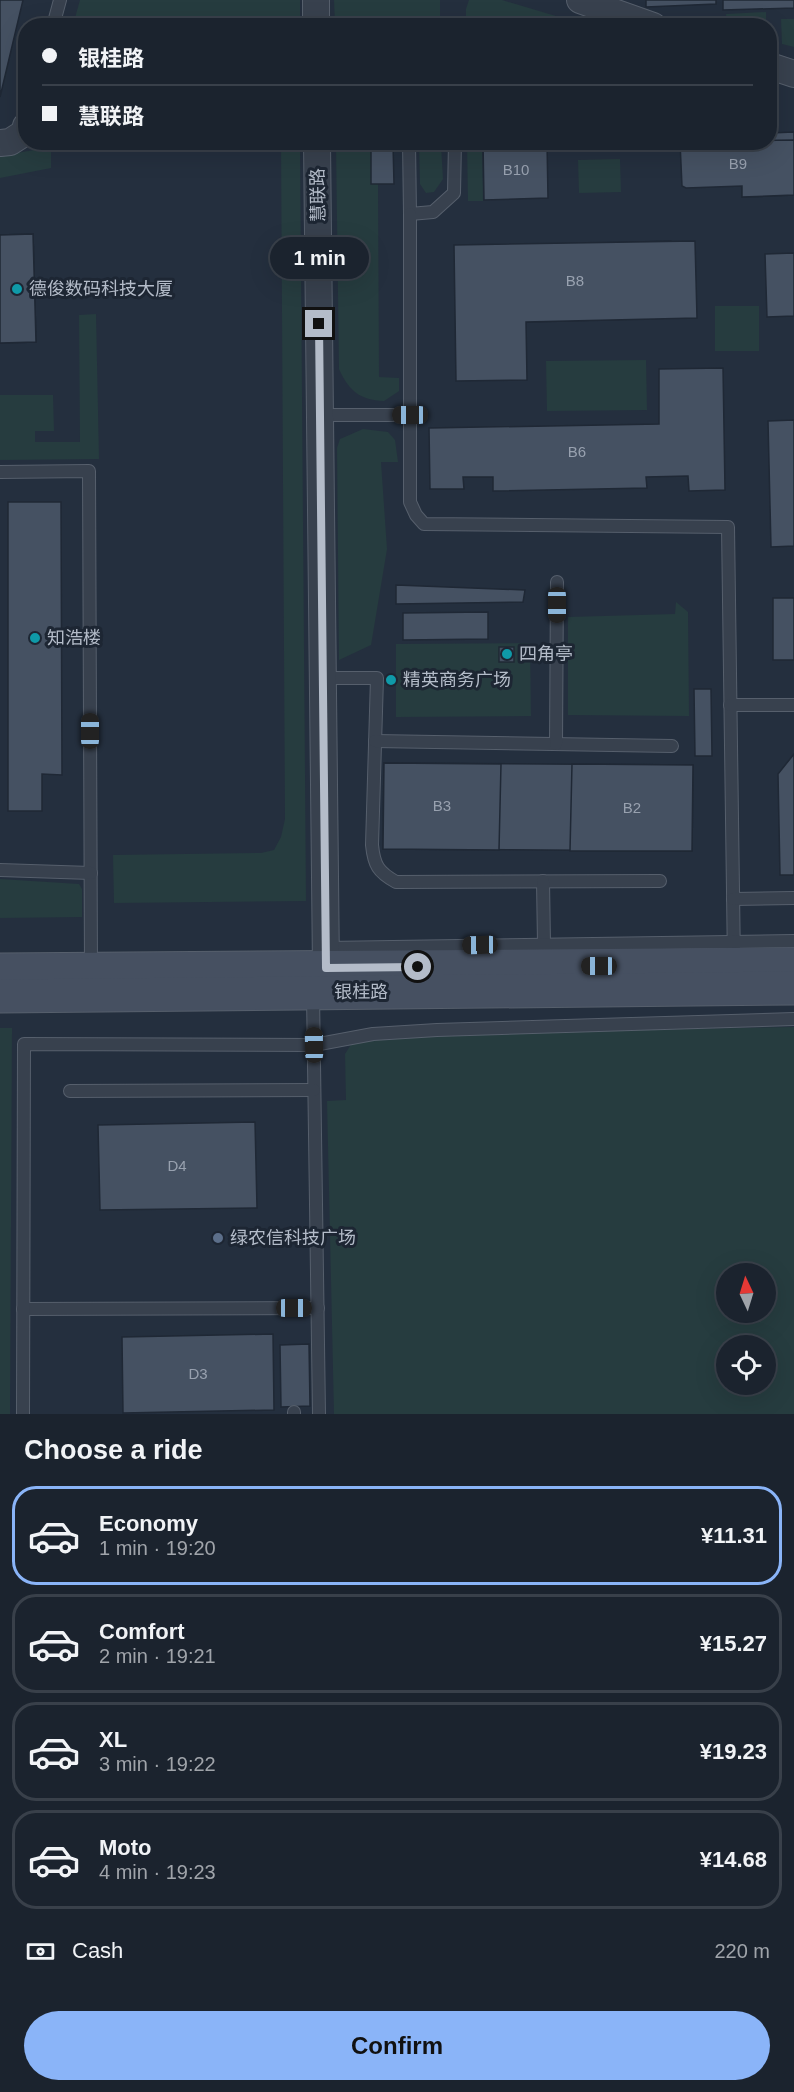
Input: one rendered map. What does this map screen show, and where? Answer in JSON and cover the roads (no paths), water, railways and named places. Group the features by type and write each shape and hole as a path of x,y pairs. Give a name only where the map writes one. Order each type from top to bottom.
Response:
{"street":[{"path":"316,0 316,18"},
{"path":"580,0 631,18"},
{"path":"777,68 794,74"},
{"path":"0,143 10,142 18,137"},
{"name":"慧联路","path":"317,150 323,678 322,969"},
{"name":"银桂路","path":"0,996 92,982 322,969 734,953 794,964"},
{"name":"银桂路","path":"322,969 794,988"},
{"name":"银桂路","path":"0,970 92,982"}],"lane":[{"path":"56,18 60,0"},
{"path":"409,150 410,502 416,516 424,524 436,526 728,527 734,953"},
{"path":"410,214 433,212 454,193 455,150"},
{"path":"320,415 410,415"},
{"path":"0,472 89,471 92,982"},
{"path":"556,744 557,582"},
{"path":"323,678 377,678 372,845 373,862 382,874 396,882 660,881"},
{"path":"730,705 794,705"},
{"path":"375,741 672,746"},
{"path":"0,870 91,873"},
{"path":"543,881 544,944"},
{"path":"733,899 794,898"},
{"path":"319,1414 314,1045 322,969 544,944 734,953 794,941"},
{"path":"23,1414 24,1044 314,1045 373,1034 437,1030 794,1019"},
{"path":"70,1091 314,1090"},
{"path":"23,1309 318,1308"}],"place":[{"name":"德俊数码科技大厦","path":"17,289"},
{"name":"知浩楼","path":"35,638"},
{"name":"四角亭","path":"507,654"},
{"name":"精英商务广场","path":"391,680"},
{"name":"绿农信科技广场","path":"218,1238"}]}
